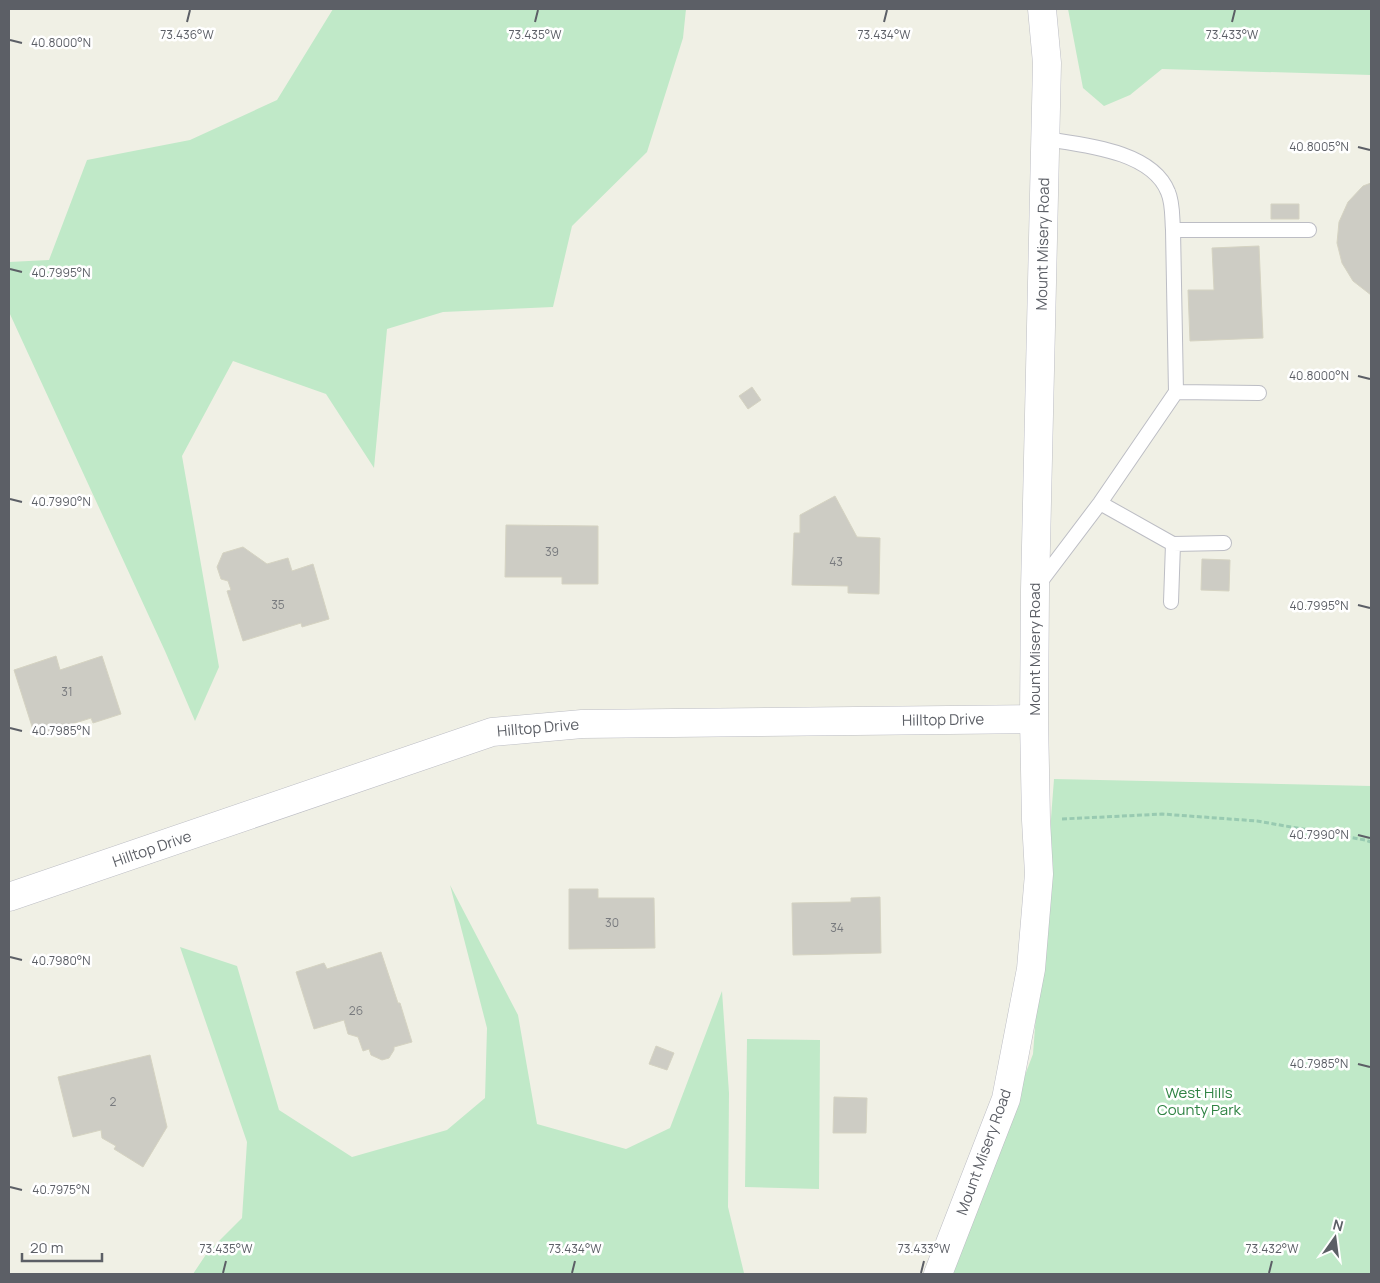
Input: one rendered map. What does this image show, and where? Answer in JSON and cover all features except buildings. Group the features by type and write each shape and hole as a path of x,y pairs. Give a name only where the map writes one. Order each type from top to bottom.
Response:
{"street":[{"name":"Mount Misery Road","path":"938,1274 1006,1099 1031,969 1039,874 1034,719 1035,590 1048,63 1042,9"},
{"name":"Hilltop Drive","path":"9,897 492,732 582,724 1034,719"}],"lane":[{"path":"1035,590 1100,504 1176,392 1173,230 1168,192 1158,176 1126,155 1104,149 1046,139"},
{"path":"1173,230 1310,230"},
{"path":"1176,392 1259,393"},
{"path":"1100,504 1173,544 1224,543"},
{"path":"1171,602 1173,544"}],"path":[{"path":"1036,820 1162,814 1257,821 1371,842"}],"green space":[{"path":"333,9 686,9 683,38 647,152 572,226 553,307 443,312 387,329 374,468 326,394 233,361 182,456 219,667 195,721 165,651 9,312 9,262 49,260 87,160 190,140 277,100"},
{"path":"1068,9 1371,9 1371,75 1162,69 1130,95 1104,106 1083,88"},
{"name":"West Hills County Park","path":"1054,779 1371,786 1371,1274 950,1274 1033,1054"},
{"path":"450,885 518,1015 537,1124 626,1149 670,1128 722,991 729,1093 728,1207 743,1274 193,1274 207,1253 242,1218 247,1142 180,947 237,966 279,1110 352,1157 447,1130 485,1098 487,1028"},
{"path":"747,1039 820,1040 819,1189 745,1187"}]}
